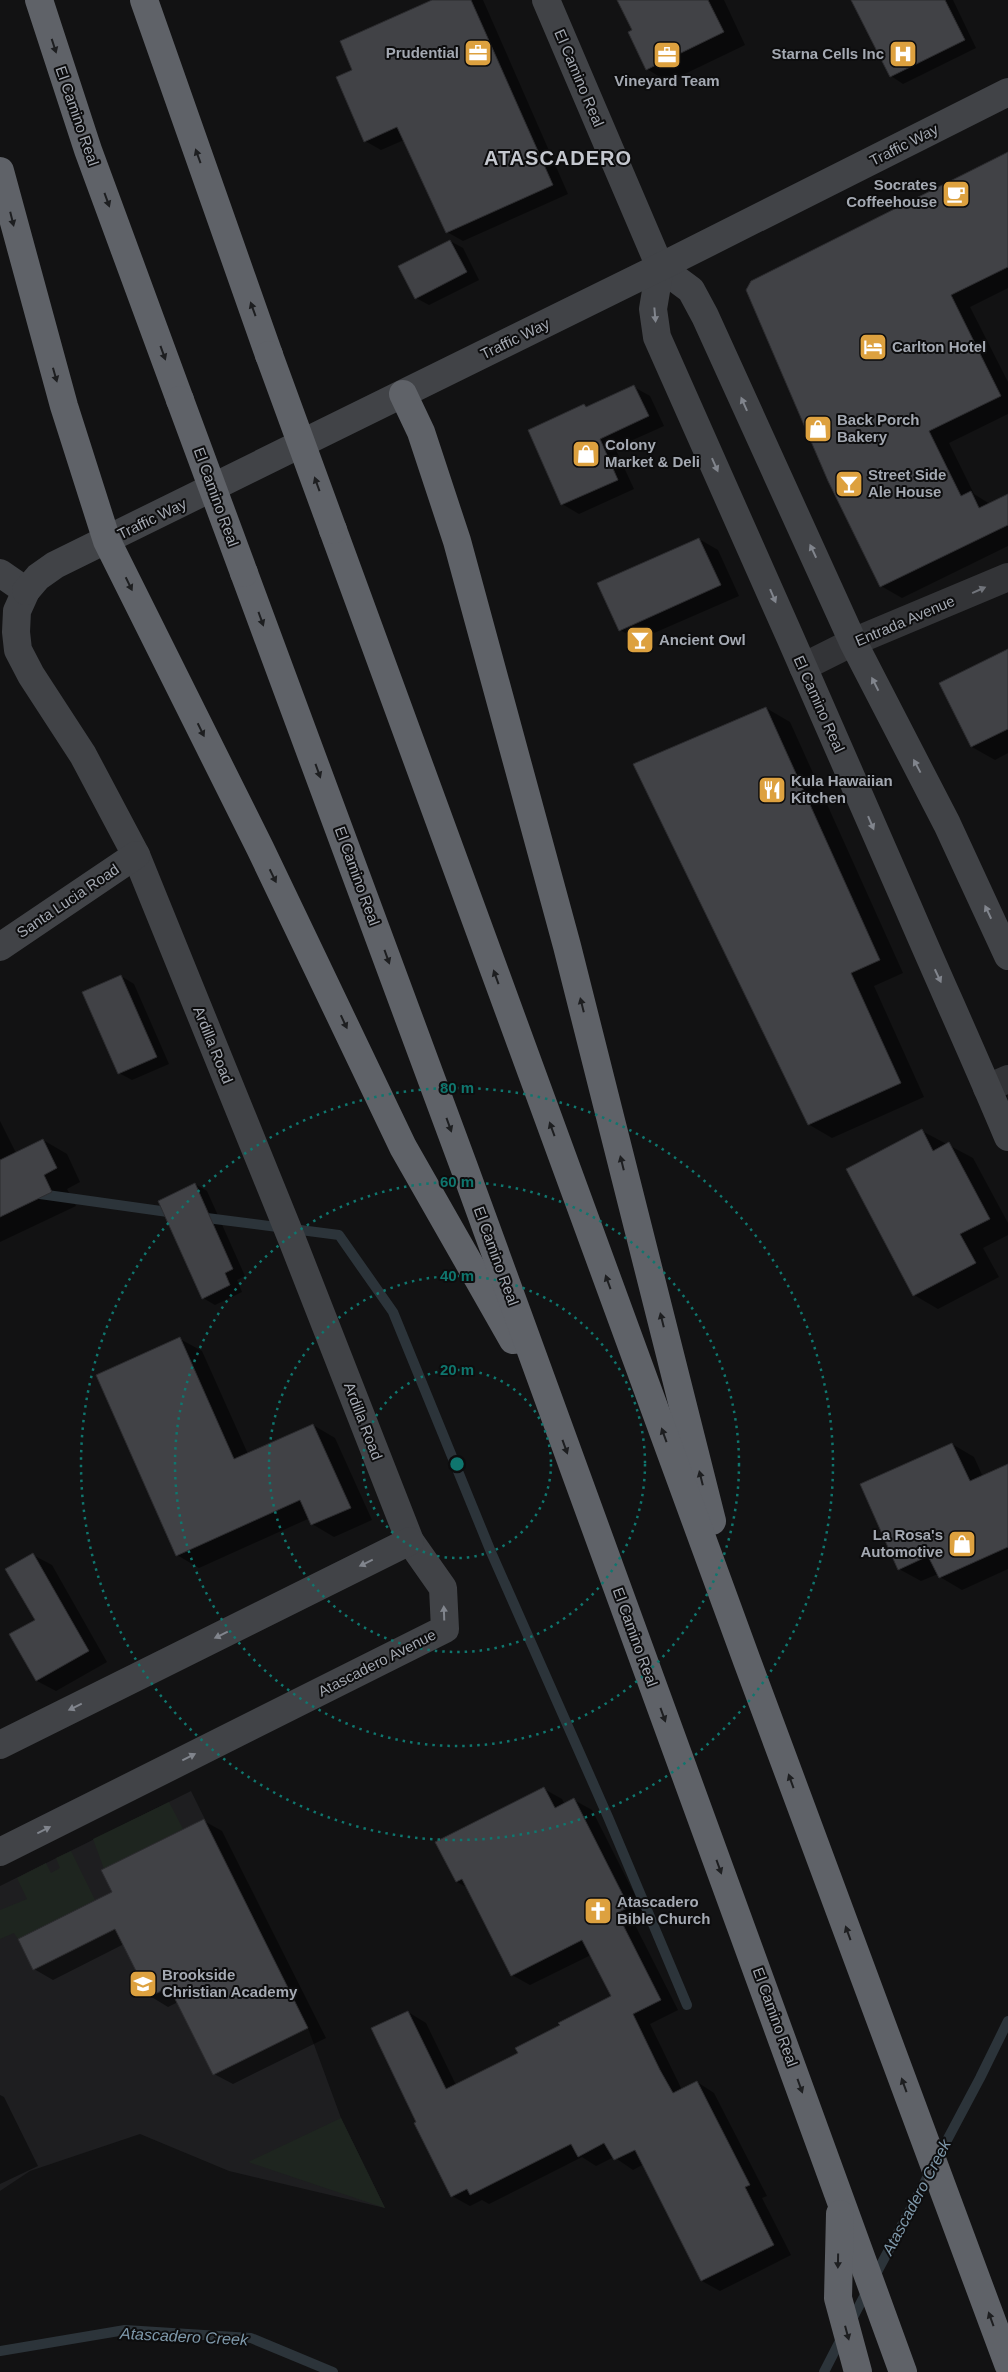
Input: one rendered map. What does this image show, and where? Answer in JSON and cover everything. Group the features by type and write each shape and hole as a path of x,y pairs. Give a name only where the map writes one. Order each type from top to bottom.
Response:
{"highway":[{"name":"El Camino Real","path":"39,0 88,150 464,1167 548,1402 840,2195 903,2372"},
{"path":"144,0 269,355 747,1661 1008,2364"},
{"path":"0,171 64,406 107,541 264,856 403,1147 548,1402"},
{"path":"403,394 421,432 440,485 502,706 621,1158 747,1661"},
{"path":"840,2195 838,2298 857,2370"}],"street":[{"name":"El Camino Real","path":"546,0 660,267 654,309 657,337 754,551 803,666 998,1084 1008,1137"},
{"name":"Traffic Way","path":"26,591 38,577 55,565 660,267 1008,92"},
{"path":"660,267 691,290 696,299 854,642 947,824 1008,956"},
{"path":"0,573 26,591"},
{"name":"Entrada Avenue","path":"803,666 854,642 884,632 1008,577"},
{"name":"Ardilla Road","path":"26,591 17,610 16,632 18,650 30,675 83,755 136,855 291,1237 410,1541"},
{"name":"Santa Lucia Road","path":"0,947 136,855"},
{"path":"0,1745 410,1541"},
{"name":"Atascadero Avenue","path":"0,1852 445,1629 443,1588 410,1541"}],"shaded area":[{"name":"Brookside Christian Academy","path":"191,1791 308,2028 341,2118 385,2208 229,2171 140,2134 30,2171 0,2191 0,1886"},
{"path":"169,1802 183,1829 104,1869 93,1839"},
{"path":"71,1851 95,1900 18,1939 14,1933 0,1939 0,1910 27,1899 17,1878 46,1863 51,1873 60,1868 56,1858"},
{"path":"341,2118 385,2208 248,2162"}],"building":[{"path":"432,0 471,0 553,185 446,233 397,127 364,142 336,77 352,70 340,41"},
{"path":"617,0 708,0 724,32 646,70 628,32 632,30"},
{"path":"851,0 945,0 965,40 890,77"},
{"name":"Carlton Hotel","path":"1008,152 1008,267 951,295 1001,396 929,431 961,496 971,491 979,508 1008,494 1008,525 880,587 828,481 746,290 751,281"},
{"path":"450,240 467,272 415,299 398,266"},
{"path":"634,385 649,416 600,439 618,480 561,505 528,430 584,404 586,407"},
{"path":"699,538 721,585 619,631 597,583"},
{"path":"1008,649 1008,729 971,747 939,683"},
{"path":"766,707 880,960 851,973 901,1083 808,1125 633,764"},
{"path":"121,975 157,1057 118,1074 82,992"},
{"path":"922,1129 933,1151 949,1142 990,1219 960,1234 976,1263 913,1296 846,1169"},
{"path":"43,1139 57,1168 44,1175 52,1192 0,1217 0,1160"},
{"path":"195,1183 233,1269 225,1273 230,1285 202,1299 158,1201"},
{"path":"180,1337 234,1459 313,1424 351,1508 311,1525 300,1500 176,1556 96,1375"},
{"path":"952,1443 970,1481 1008,1464 1008,1547 939,1578 928,1556 898,1570 860,1484"},
{"path":"33,1553 89,1651 36,1681 9,1634 35,1620 5,1569"},
{"path":"544,1787 555,1808 574,1798 629,1907 617,1913 661,2000 633,2014 660,2070 673,2093 697,2081 750,2185 745,2187 774,2245 701,2281 635,2150 614,2160 604,2143 578,2157 571,2144 470,2195 467,2189 451,2197 414,2123 416,2122 371,2028 408,2011 446,2089 518,2053 515,2048 560,2025 558,2023 611,1996 582,1940 511,1976 462,1879 456,1882 435,1842"},
{"path":"204,1819 308,2028 213,2075 169,1987 149,1997 115,1929 33,1970 18,1939 112,1892 101,1870"}],"waterway":[{"path":"33,1193 175,1213"},
{"path":"199,1217 339,1235 393,1312 491,1552 608,1817 687,2005"},
{"name":"Atascadero Creek","path":"850,2323 980,2078 1008,2021"},
{"name":"Atascadero Creek","path":"0,2351 125,2330 251,2338 333,2372"},
{"name":"Atascadero Creek","path":"824,2372 843,2335"}],"place":[{"name":"Prudential","path":"478,53"},
{"name":"Starna Cells Inc","path":"903,54"},
{"name":"Vineyard Team","path":"667,55"},
{"name":"Socrates Coffeehouse","path":"956,194"},
{"name":"Carlton Hotel","path":"873,347"},
{"name":"Back Porch Bakery","path":"818,429"},
{"name":"Colony Market & Deli","path":"586,454"},
{"name":"Street Side Ale House","path":"849,484"},
{"name":"Ancient Owl","path":"640,640"},
{"name":"Kula Hawaiian Kitchen","path":"772,790"},
{"name":"La Rosa's Automotive","path":"962,1544"},
{"name":"Atascadero Bible Church","path":"598,1911"},
{"name":"Brookside Christian Academy","path":"143,1984"}],"district":[{"name":"ATASCADERO","path":"558,158"}]}
